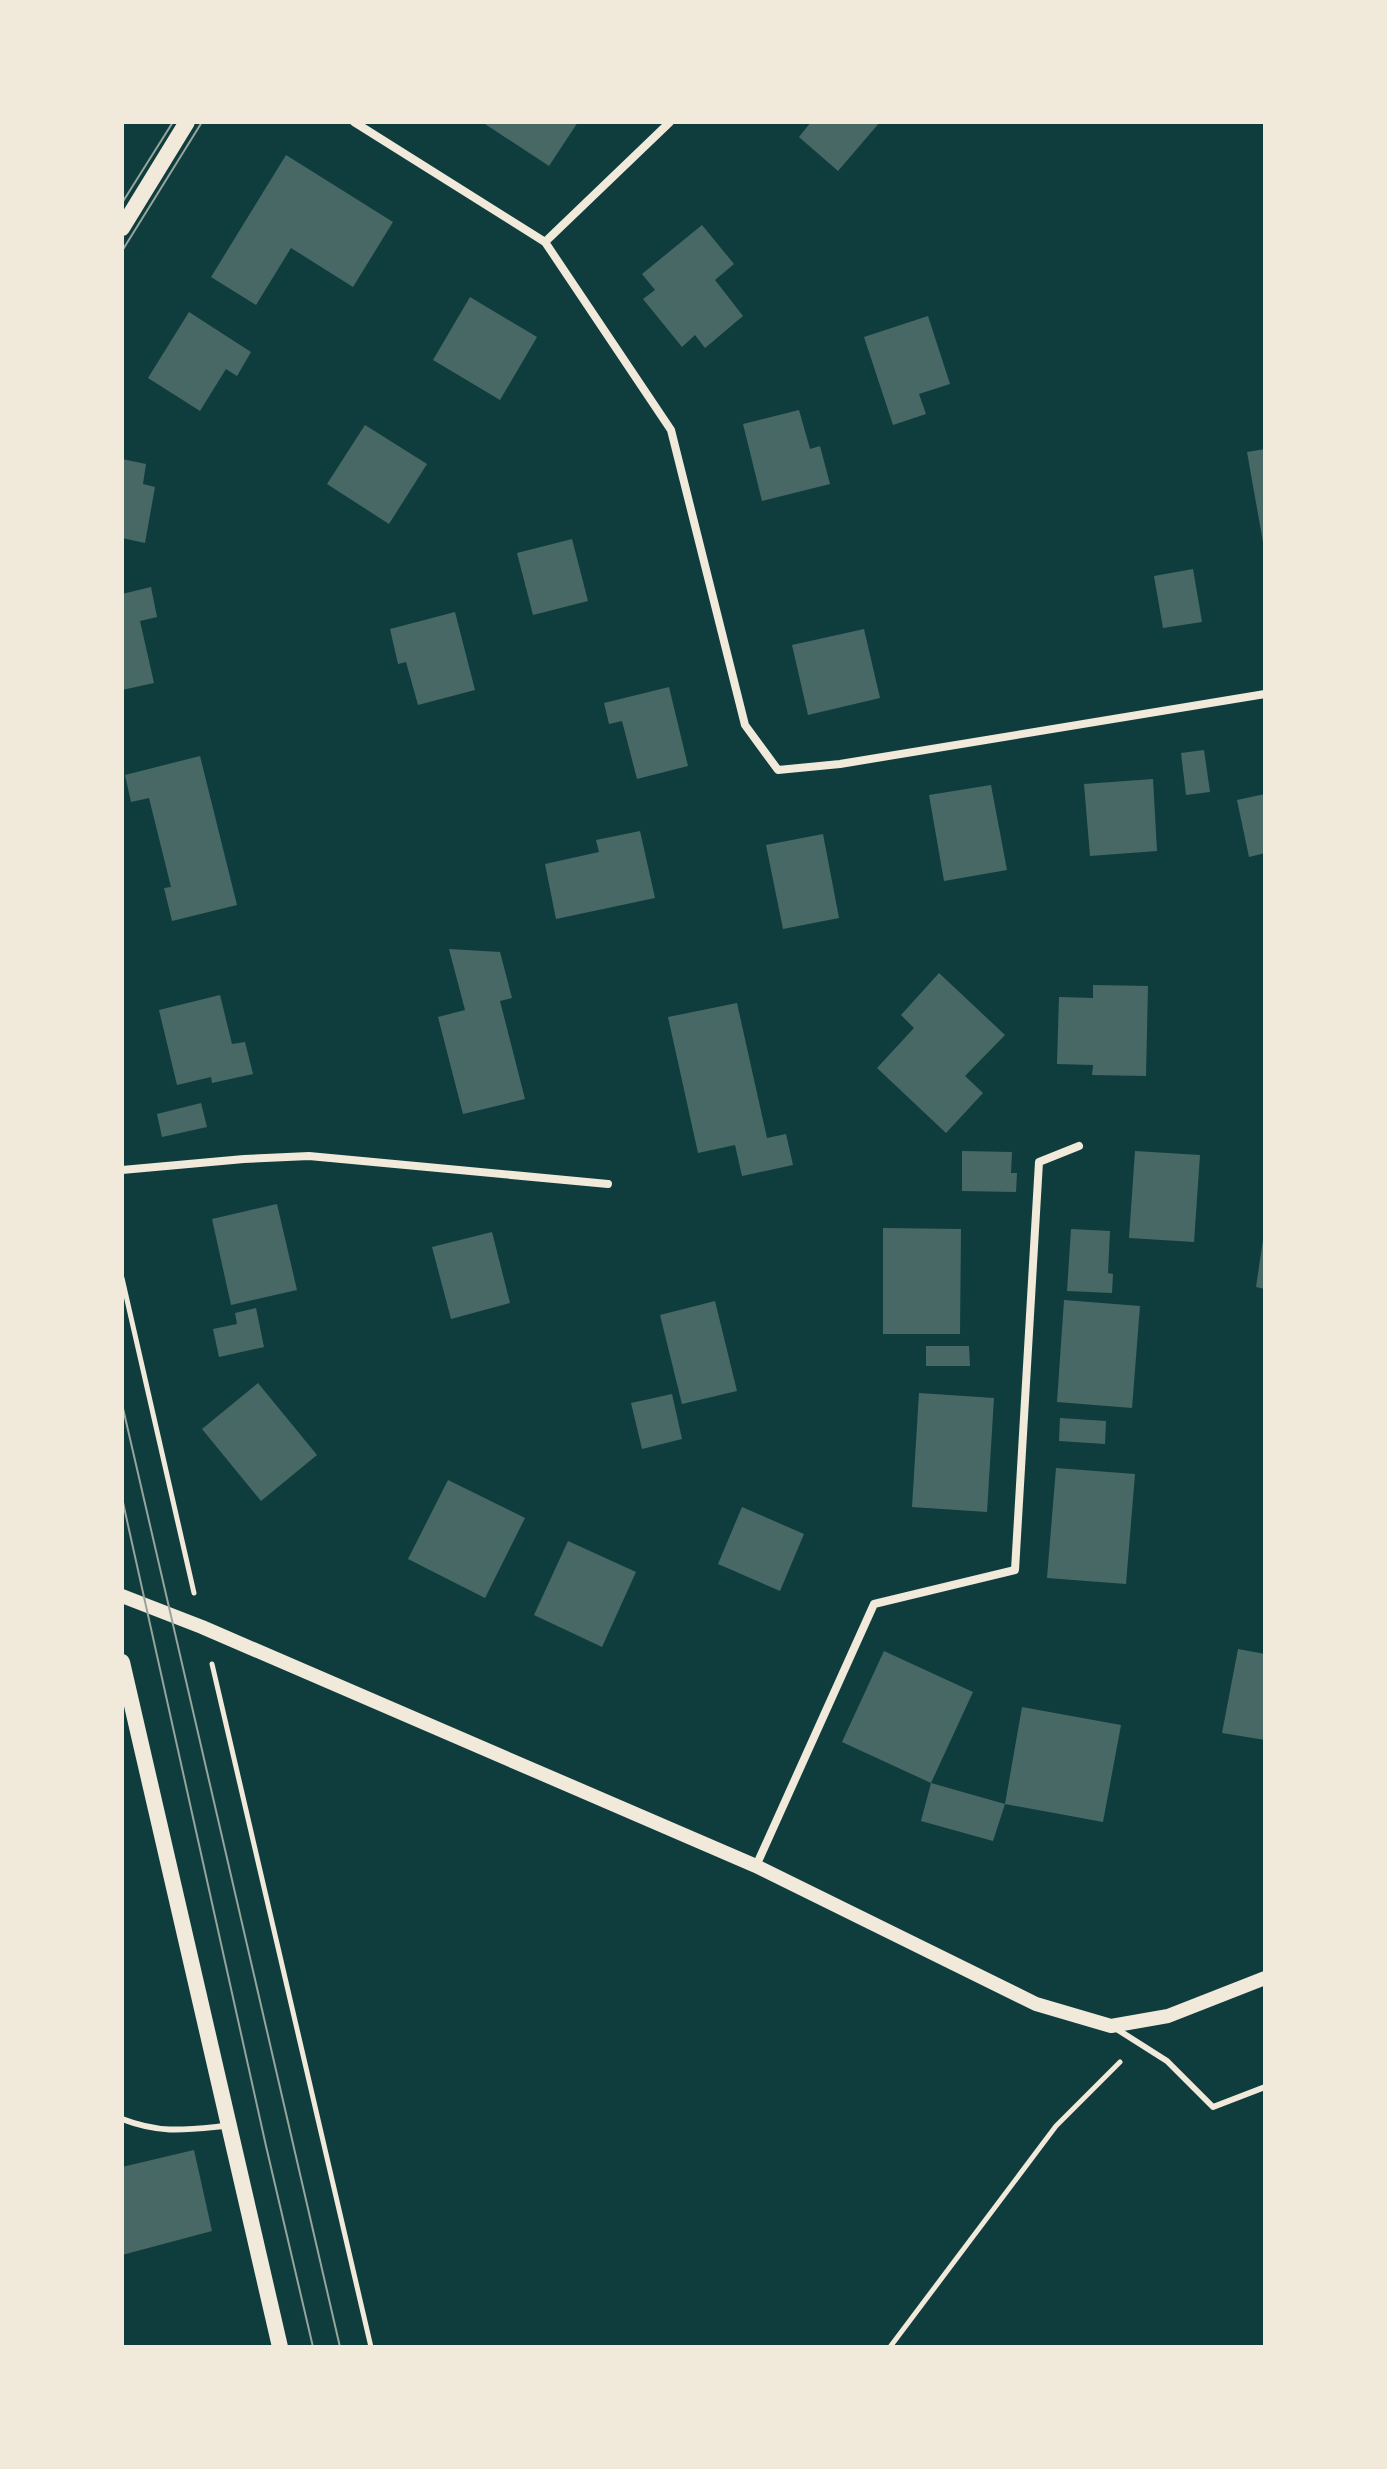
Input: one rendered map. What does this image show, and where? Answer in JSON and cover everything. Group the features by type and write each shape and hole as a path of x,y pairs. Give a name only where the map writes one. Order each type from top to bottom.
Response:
{"main road":[{"path":"122,228 187,122"},
{"path":"122,1662 229,2125 274,2344"}],"street":[{"path":"354,122 545,242 671,430 745,725 778,770 840,764 1265,694"},
{"path":"545,242 670,122"},
{"path":"756,1866 874,1604 1015,1570 1039,1162 1079,1146"},
{"path":"122,1170 309,1156 608,1184"},
{"path":"122,1596 202,1627 756,1866 1036,2004 1111,2026 1168,2016 1265,1978"}],"lane":[{"path":"1111,2026 1167,2061 1213,2107 1265,2087"},
{"path":"122,2119 147,2128 176,2130 229,2125"}],"path":[{"path":"122,1278 371,2347"},
{"path":"890,2347 1056,2126 1122,2060 1111,2026"}],"building":[{"path":"482,122 578,122 549,166"},
{"path":"811,122 880,122 838,171 799,137"},
{"path":"286,155 393,222 353,287 291,248 256,305 211,277"},
{"path":"702,225 734,264 715,280 743,316 705,348 695,335 682,347 643,299 655,290 642,274"},
{"path":"470,297 537,337 500,400 433,360"},
{"path":"189,312 251,352 237,376 226,369 200,411 148,378"},
{"path":"928,316 950,384 919,394 926,414 893,425 864,337"},
{"path":"799,410 810,449 820,446 830,484 762,501 743,424"},
{"path":"365,425 427,464 389,524 327,484"},
{"path":"1265,449 1265,542 1263,542 1247,452"},
{"path":"122,459 146,464 143,484 155,487 145,543 122,538"},
{"path":"572,539 588,601 533,615 517,553"},
{"path":"1193,569 1202,622 1163,628 1154,576"},
{"path":"151,587 157,617 140,621 154,683 122,690 122,594"},
{"path":"455,612 475,690 418,705 406,662 398,664 390,629"},
{"path":"864,629 880,698 808,715 792,645"},
{"path":"669,687 688,766 637,779 622,721 609,724 604,703"},
{"path":"1204,750 1210,792 1186,795 1181,753"},
{"path":"200,756 237,905 172,921 164,888 171,887 149,798 131,802 125,775"},
{"path":"1153,779 1157,851 1090,856 1084,784"},
{"path":"991,785 1007,870 944,881 929,795"},
{"path":"1265,794 1265,853 1249,857 1237,800"},
{"path":"640,831 655,898 556,919 545,864 599,852 596,840"},
{"path":"823,834 839,918 783,929 766,845"},
{"path":"449,949 500,952 512,998 500,1001 525,1099 463,1114 438,1017 465,1010"},
{"path":"939,973 1005,1035 965,1076 983,1093 946,1133 877,1068 914,1028 901,1015"},
{"path":"1093,985 1148,986 1146,1076 1092,1075 1093,1065 1057,1064 1059,997 1093,998"},
{"path":"220,995 232,1044 245,1042 253,1074 212,1083 211,1077 177,1085 159,1010"},
{"path":"737,1003 767,1138 786,1134 793,1165 742,1176 735,1145 698,1153 668,1017"},
{"path":"201,1103 207,1127 162,1137 157,1114"},
{"path":"962,1151 1012,1152 1011,1173 1017,1173 1016,1192 962,1191"},
{"path":"1135,1151 1200,1155 1194,1242 1129,1238"},
{"path":"277,1204 297,1290 231,1305 212,1219"},
{"path":"883,1228 961,1229 960,1334 883,1334"},
{"path":"1071,1229 1110,1231 1108,1273 1113,1274 1112,1293 1067,1291"},
{"path":"492,1232 510,1303 451,1319 432,1247"},
{"path":"1265,1241 1265,1289 1256,1287"},
{"path":"1064,1300 1140,1306 1132,1408 1057,1402"},
{"path":"715,1301 737,1391 682,1404 660,1315"},
{"path":"256,1308 264,1347 219,1357 213,1329 237,1324 235,1313"},
{"path":"926,1346 969,1346 970,1366 926,1366"},
{"path":"258,1383 317,1455 261,1501 202,1429"},
{"path":"919,1393 994,1398 987,1512 912,1507"},
{"path":"672,1394 682,1439 642,1449 631,1403"},
{"path":"1060,1418 1106,1421 1105,1444 1059,1441"},
{"path":"1056,1468 1135,1474 1126,1584 1047,1578"},
{"path":"448,1480 525,1518 485,1598 408,1559"},
{"path":"742,1507 804,1534 780,1591 718,1564"},
{"path":"568,1541 636,1572 602,1647 534,1615"},
{"path":"1238,1649 1265,1654 1265,1740 1222,1733"},
{"path":"884,1651 973,1692 931,1783 842,1742"},
{"path":"1022,1707 1121,1725 1103,1822 1005,1804"},
{"path":"931,1783 1005,1804 993,1841 921,1821"},
{"path":"194,2150 212,2231 122,2255 122,2167"}],"tram line":[{"path":"122,203 173,122"},
{"path":"122,251 202,122"},
{"path":"122,1404 340,2347"},
{"path":"122,1498 313,2347"}]}
